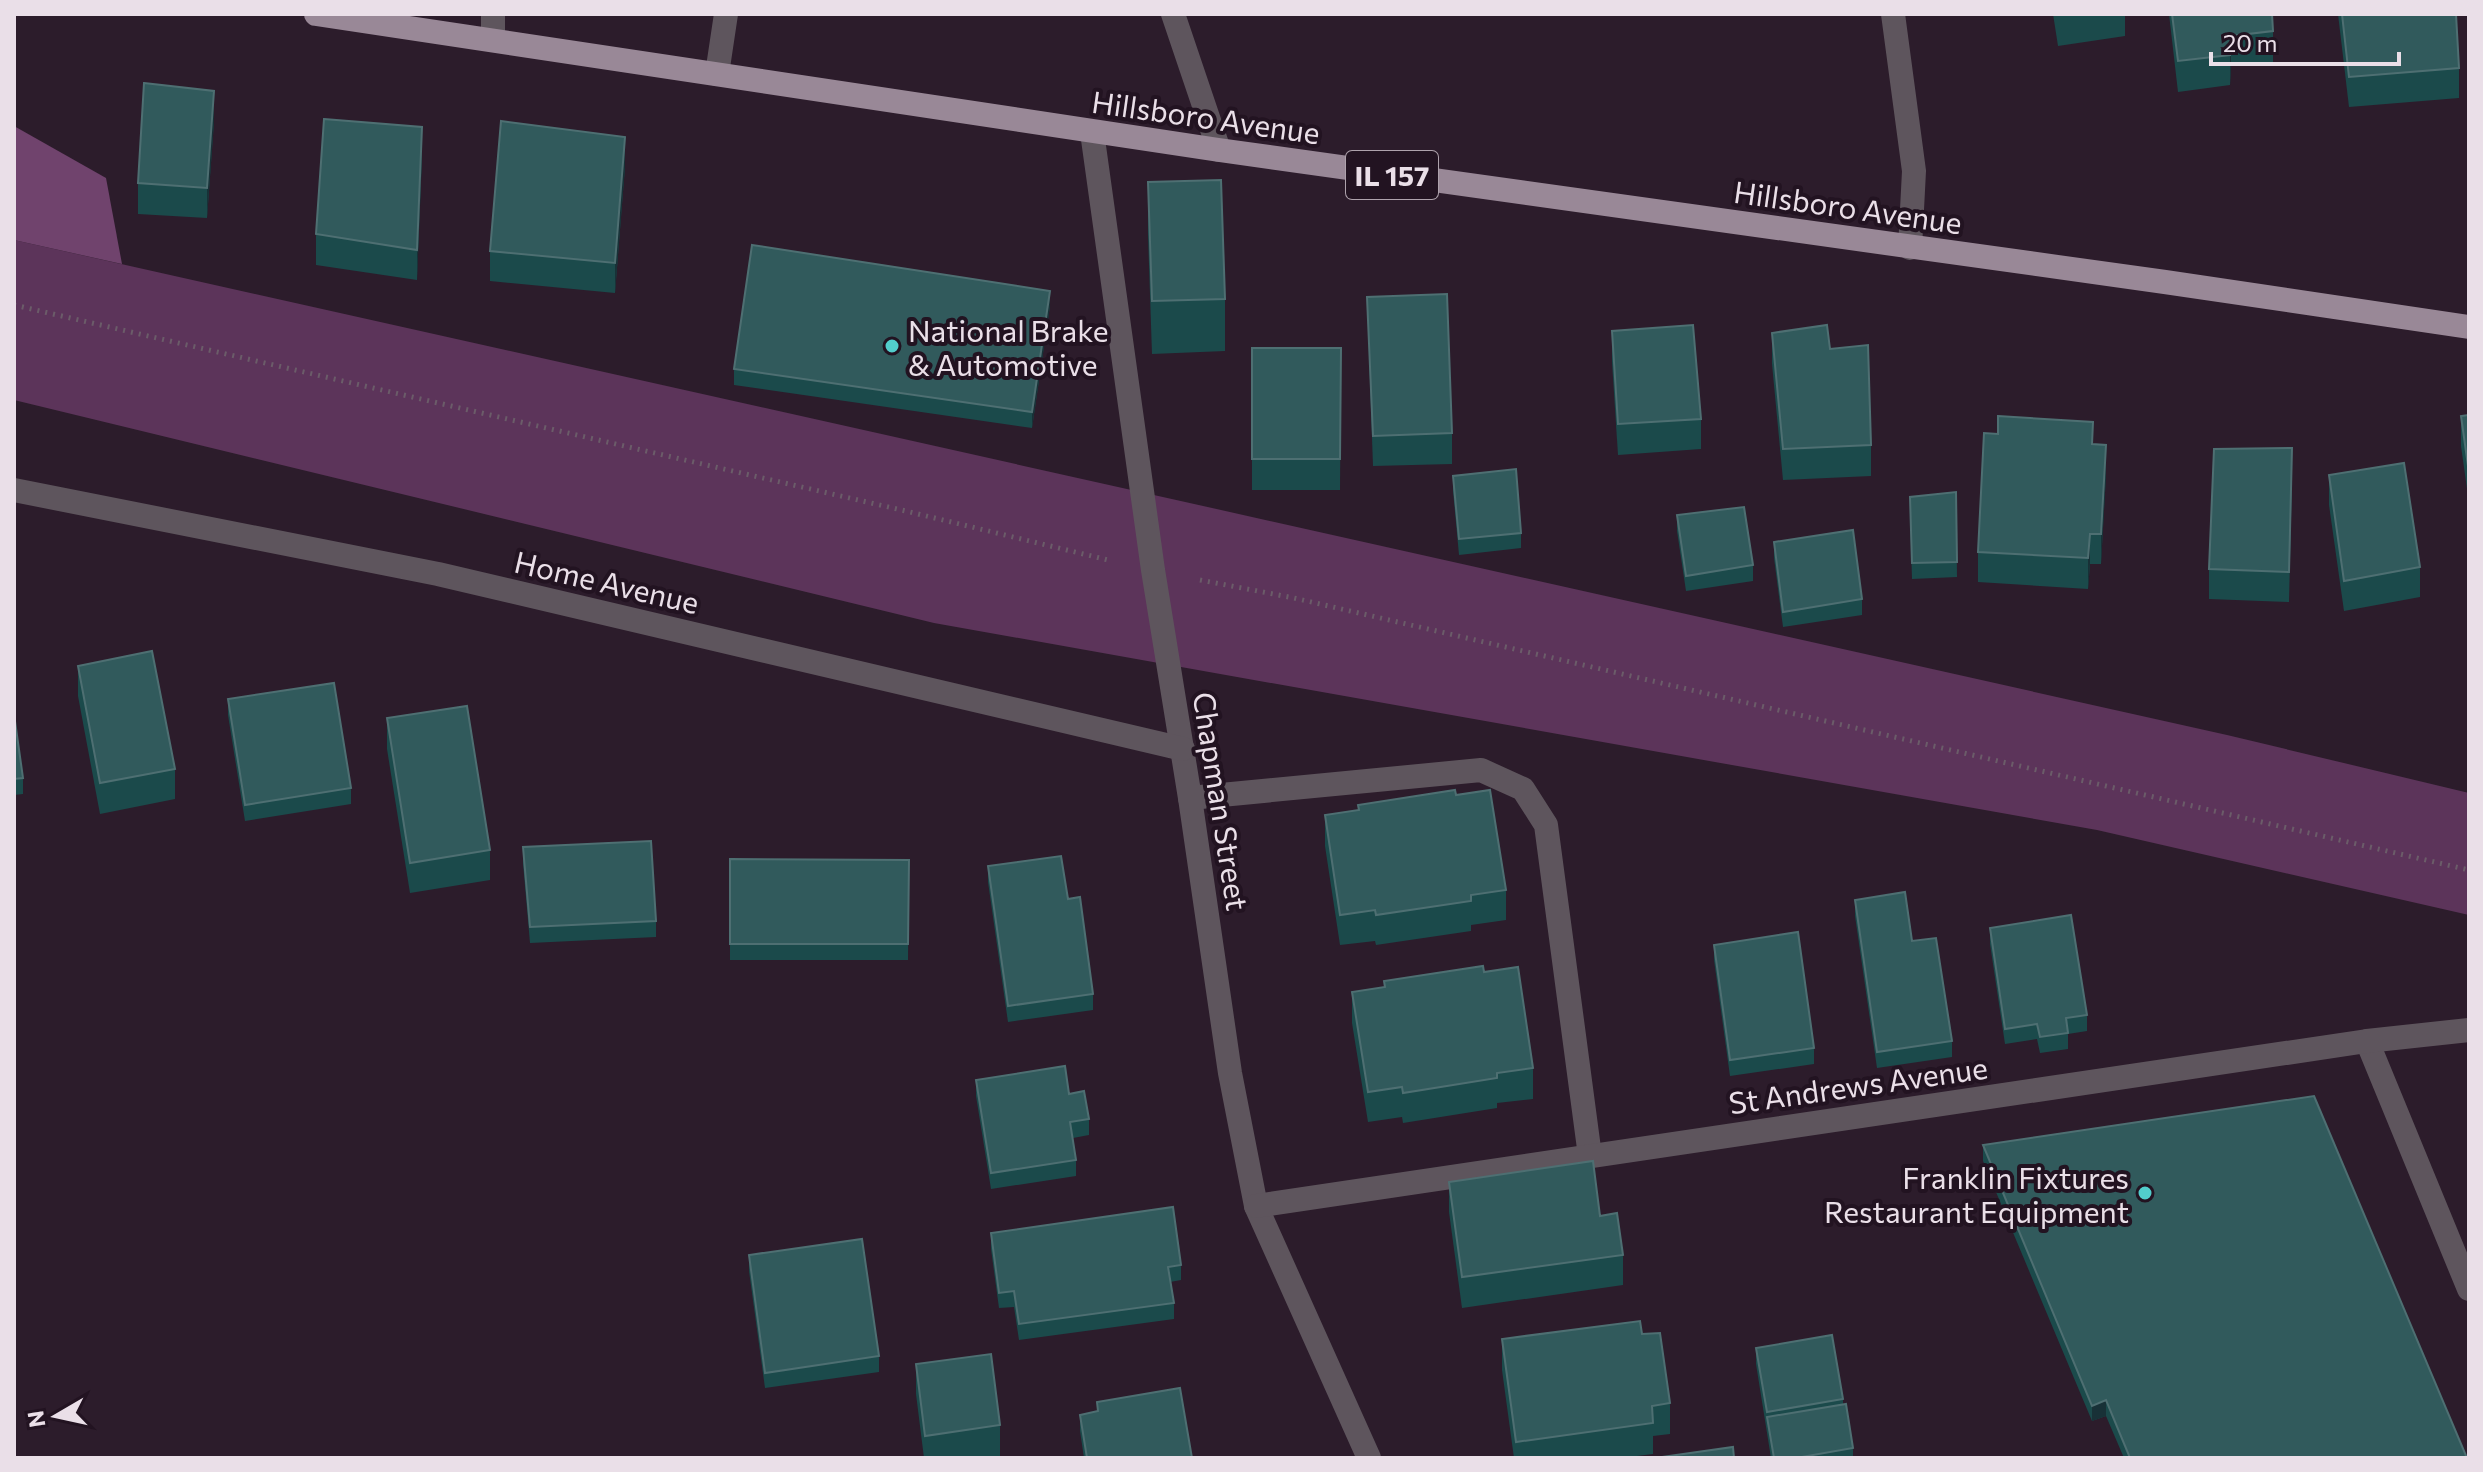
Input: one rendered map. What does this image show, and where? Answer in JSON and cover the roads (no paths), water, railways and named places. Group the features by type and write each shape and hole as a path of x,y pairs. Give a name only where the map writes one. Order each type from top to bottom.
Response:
{"main road":[{"name":"Hillsboro Avenue","path":"327,15 1092,132 2469,327"}],"street":[{"path":"493,14 493,40"},
{"path":"717,74 726,14"},
{"path":"1173,14 1219,150"},
{"path":"1893,14 1914,171 1910,248"},
{"name":"Chapman Street","path":"1092,132 1151,555 1230,1073 1256,1206 1369,1458"},
{"name":"Home Avenue","path":"14,490 438,574 1183,749"},
{"path":"1190,798 1481,770 1523,789 1546,825 1590,1156"},
{"name":"St Andrews Avenue","path":"1256,1206 2367,1041 2469,1030"},
{"path":"2367,1041 2469,1289"}],"place":[{"name":"National Brake & Automotive","path":"892,346"},
{"name":"Franklin Fixtures Restaurant Equipment","path":"2145,1193"}]}
